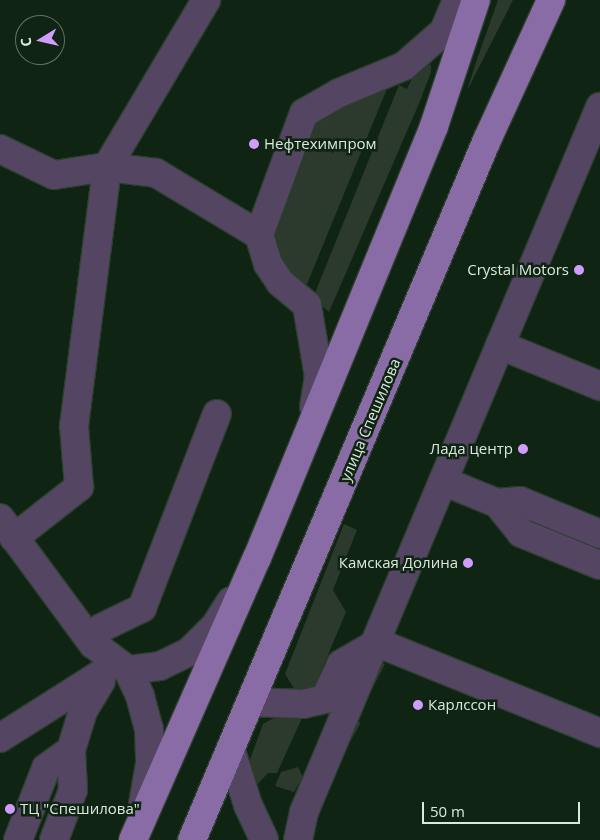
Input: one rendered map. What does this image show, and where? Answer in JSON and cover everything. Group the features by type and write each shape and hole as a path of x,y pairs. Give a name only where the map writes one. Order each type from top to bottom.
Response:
{"main road":[{"path":"132,840 257,558 434,126 476,0"},
{"name":"улица Спешилова","path":"192,840 252,702 487,140 551,0"}],"street":[{"path":"132,840 142,806 150,764 149,729 140,696 116,672 93,644 7,528 80,487 74,426 107,167 206,0"},
{"path":"312,423 319,377 308,305 276,276 268,264 260,235 304,113 340,93 404,66 444,31 457,0"},
{"path":"298,840 304,812 500,345 597,122"},
{"path":"0,149 54,175 107,167 156,173 260,235"},
{"path":"500,345 600,386"},
{"path":"93,644 101,628 142,608 217,414"},
{"path":"443,481 497,503 520,501 600,534"},
{"path":"497,503 521,533 600,565"},
{"path":"3,742 116,672 160,666 189,652 216,625 257,558"},
{"path":"252,702 303,704 325,699 341,664 375,643"},
{"path":"375,643 600,733"},
{"path":"54,840 72,790 72,750 83,711 116,672"},
{"path":"18,840 46,768 72,750"},
{"path":"231,751 248,805 264,840"},
{"path":"248,805 266,822 304,812"}],"green space":[{"path":"498,0 513,0 467,91 475,65"},
{"path":"424,63 431,65 431,72 420,101 329,312 313,298 399,85 407,89 418,66"},
{"path":"391,79 305,289 283,266 272,231 318,115"},
{"path":"344,524 357,530 333,590 346,612 315,686 309,690 295,690 285,674"},
{"path":"377,660 385,664 363,708 355,704"},
{"path":"295,714 302,718 277,773 268,773 252,790 248,765 263,724 277,716"},
{"path":"352,718 361,723 317,802 308,798"},
{"path":"298,767 303,777 294,792 275,786 281,772"}],"place":[{"name":"Нефтехимпром","path":"254,144"},
{"name":"Crystal Motors","path":"579,270"},
{"name":"Лада центр","path":"523,449"},
{"name":"Камская Долина","path":"468,563"},
{"name":"Карлссон","path":"418,705"},
{"name":"ТЦ \"Спешилова\"","path":"10,809"}]}
